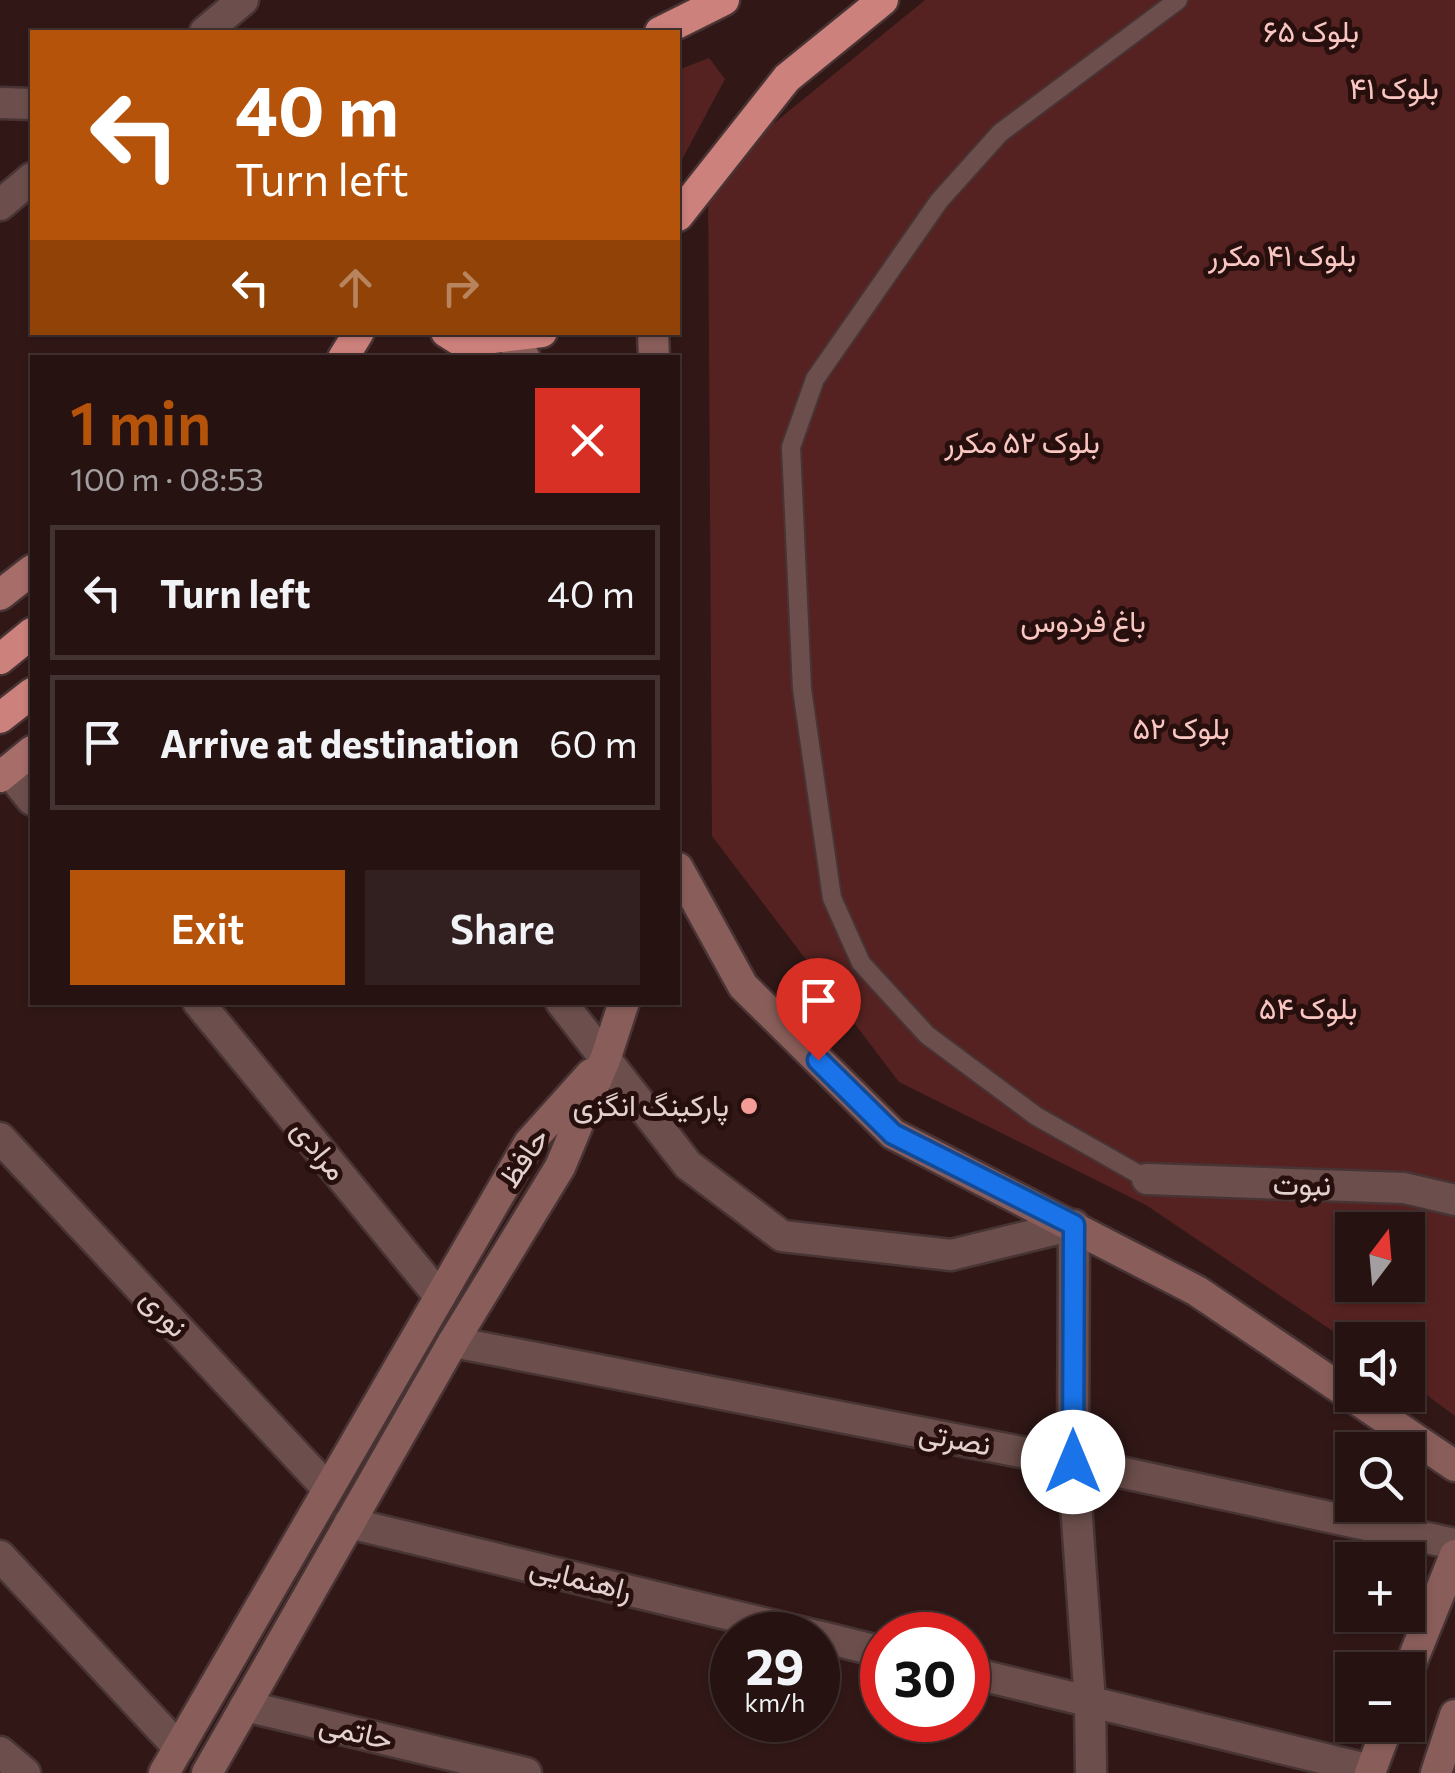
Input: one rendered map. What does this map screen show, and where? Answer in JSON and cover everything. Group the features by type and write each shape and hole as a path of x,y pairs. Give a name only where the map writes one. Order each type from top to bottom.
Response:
{"highway":[{"path":"664,30 724,0"},
{"path":"680,213 787,78 883,0"},
{"path":"451,335 462,342 496,348 533,335"},
{"path":"0,659 30,635"},
{"path":"0,718 30,694"}],"main road":[{"path":"0,595 30,572"},
{"path":"4,774 30,753"}],"street":[{"path":"207,30 243,0"},
{"path":"0,103 30,104"},
{"path":"0,205 30,180"},
{"path":"4,774 30,798"},
{"path":"680,872 743,986 893,1134 1197,1291 1455,1466"},
{"name":"مرادی","path":"200,1005 440,1298"},
{"path":"563,1005 688,1166 782,1236 951,1255 1074,1225"},
{"path":"606,1057 623,1005"},
{"name":"حافظ","path":"171,1760 529,1143 606,1057"},
{"name":"حافظ","path":"206,1773 453,1342 560,1167 606,1057"},
{"name":"نوری","path":"0,1138 328,1489"},
{"name":"نبوت","path":"1147,1179 1404,1188 1455,1200"},
{"path":"1074,1225 1073,1462 1090,1702 1091,1773"},
{"name":"نصرتی","path":"453,1342 1073,1462 1455,1544"},
{"path":"312,1516 349,1522"},
{"name":"راهنمایی","path":"349,1522 717,1612"},
{"path":"1416,1652 1455,1555"},
{"path":"0,1556 171,1760"},
{"path":"990,1677 1371,1771 1382,1742"},
{"name":"حاتمی","path":"245,1706 526,1773"},
{"path":"1436,1773 1455,1715"},
{"path":"0,1752 26,1773"}],"lane":[{"path":"1147,1179 1036,1116 927,1035 861,963 832,898 802,689 791,446 815,379 939,200 1000,132 1178,0"}],"green space":[{"name":"باغ فردوس","path":"925,0 1455,0 1455,1416 1425,1394 1425,1322 1335,1322 1335,1333 1146,1205 899,1082 712,836 708,177"},
{"path":"709,58 725,79 680,163 680,69"}],"place":[{"name":"پارکینگ انگزی","path":"749,1106"}],"route":[{"path":"818,1060 893,1134 1074,1225 1073,1462"}],"park label":[{"name":"بلوک ۶۵","path":"1311,32"},
{"name":"بلوک ۴۱","path":"1394,89"},
{"name":"بلوک ۴۱ مکرر","path":"1282,256"},
{"name":"بلوک ۵۲ مکرر","path":"1022,443"},
{"name":"بلوک ۵۲","path":"1181,729"},
{"name":"بلوک ۵۴","path":"1308,1009"}]}
